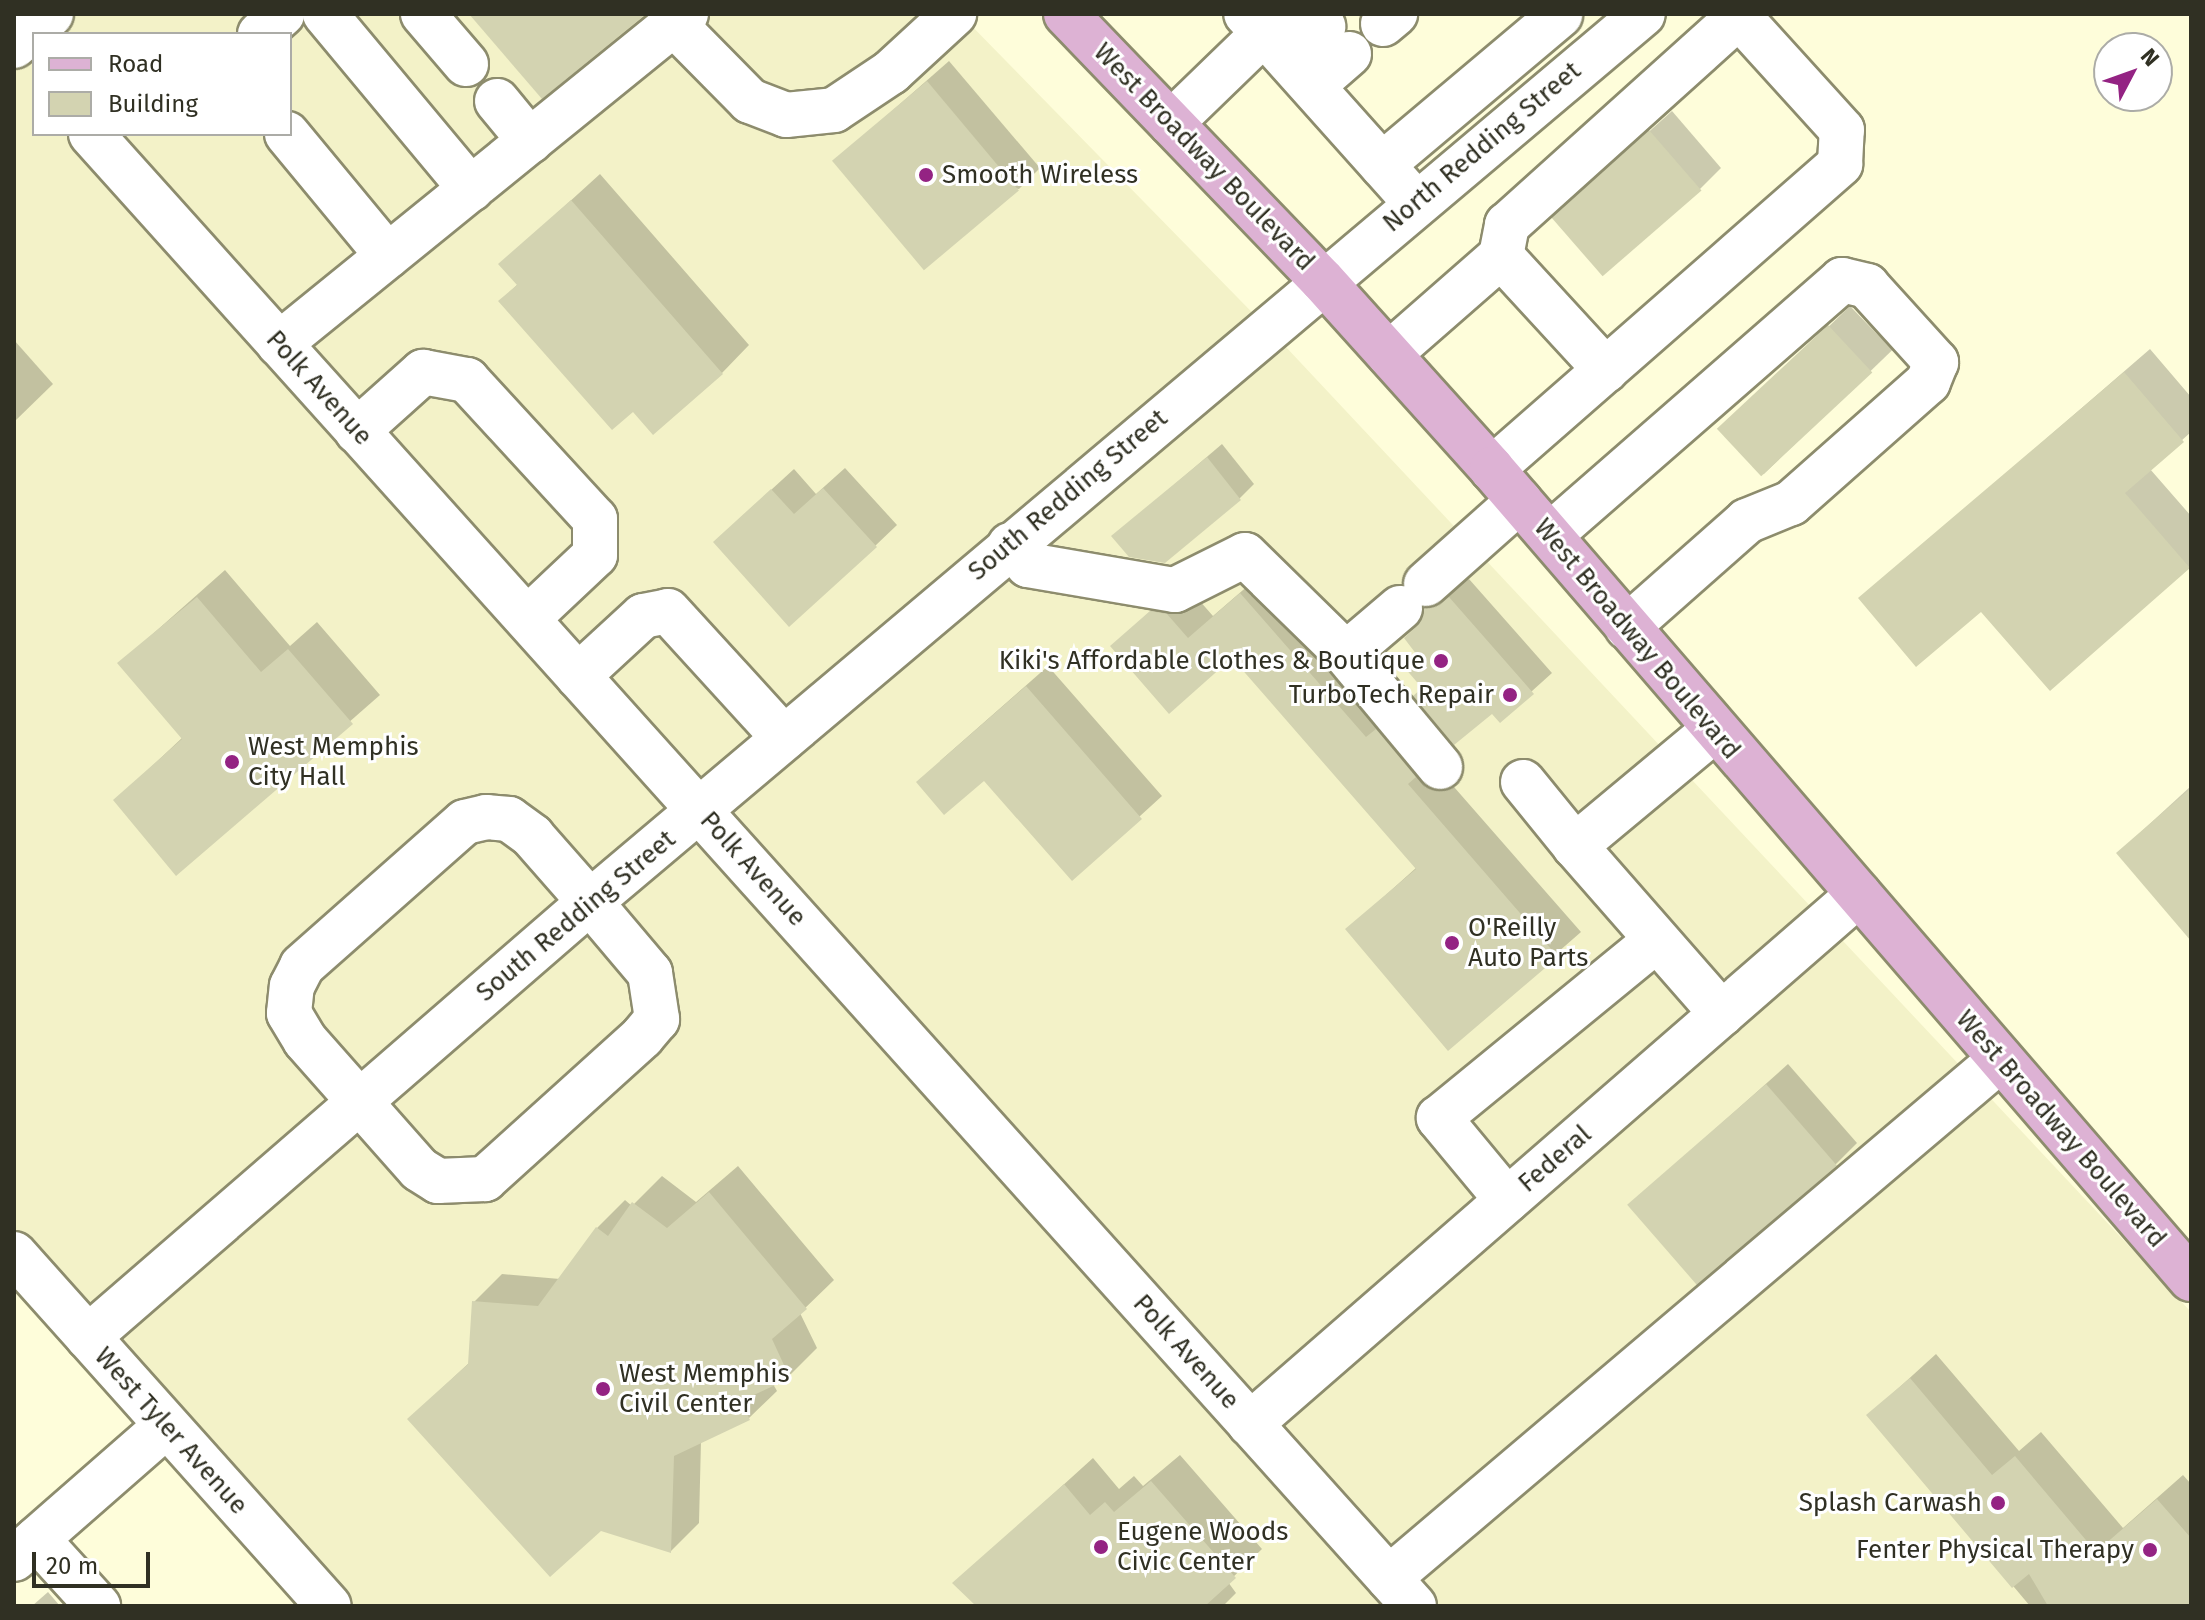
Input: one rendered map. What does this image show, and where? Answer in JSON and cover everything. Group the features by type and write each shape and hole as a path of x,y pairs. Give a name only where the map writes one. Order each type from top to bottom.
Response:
{"main road":[{"name":"West Broadway Boulevard","path":"1066,14 1322,280 1550,535 1713,731 1859,894 2191,1279"}],"street":[{"path":"32,69 14,48 51,14"},
{"path":"262,32 282,14"},
{"path":"325,14 471,189"},
{"path":"423,14 466,64"},
{"path":"279,344 680,19 750,101 786,115 834,110 891,72 954,14"},
{"path":"1382,165 1560,14 1594,54"},
{"name":"North Redding Street","path":"1322,280 1643,14"},
{"path":"1346,654 1413,596 1606,370 1840,164 1842,130 1738,15 1507,225 1501,256 1389,354"},
{"path":"1171,123 1295,41 1382,165 1415,202"},
{"path":"497,101 530,141"},
{"path":"289,136 388,256"},
{"name":"Polk Avenue","path":"113,141 279,344 1402,1592"},
{"path":"1501,256 1606,370"},
{"name":"South Redding Street","path":"88,1337 590,902 1322,280"},
{"path":"1550,535 1842,280 1867,286 1936,362 1928,382 1791,503 1747,521 1627,627"},
{"path":"357,431 423,372 467,380 595,519 595,555 527,619"},
{"path":"1010,545 1028,565 1175,590 1245,555 1346,654 1440,767"},
{"path":"578,676 643,616 668,611 784,738"},
{"path":"1575,846 1713,731"},
{"path":"1523,782 1655,941 1722,1014"},
{"path":"509,819 532,836 590,902 650,973 657,993 657,1019 642,1037 485,1179 438,1181 419,1169 305,1040 289,1013 292,986 302,966 465,822 509,819"},
{"name":"Federal","path":"1250,1424 1859,894"},
{"path":"1507,1200 1439,1118 1655,941"},
{"path":"1402,1592 2001,1059"},
{"name":"West Tyler Avenue","path":"14,1254 329,1606"},
{"path":"98,1606 26,1549 166,1426"}],"shaded area":[{"path":"14,14 960,14 1285,346 2191,1312 2191,1606 348,1606 14,1227"}],"building":[{"path":"469,14 646,14 542,99"},
{"name":"Smooth Wireless","path":"927,81 1019,191 924,270 832,161"},
{"path":"1649,130 1701,190 1603,276 1550,216"},
{"path":"571,200 723,374 653,435 633,412 612,430 498,301 517,285 498,264"},
{"path":"1828,325 1872,373 1761,476 1717,429"},
{"path":"2124,372 2184,442 2125,493 2190,568 2050,691 1981,612 1916,667 1858,598"},
{"path":"1207,457 1241,500 1165,563 1129,557 1111,536"},
{"path":"823,488 877,547 789,627 713,542 771,489 794,514"},
{"path":"1240,593 1366,737 1376,729 1416,777 1408,784 1558,957 1448,1051 1345,929 1416,869 1232,658 1169,714 1110,646 1150,611 1167,614 1188,638"},
{"name":"West Memphis City Hall","path":"197,597 261,672 288,649 353,724 176,876 113,800 182,739 117,663"},
{"name":"Kiki's Affordable Clothes & Boutique","path":"1449,597 1534,694 1500,723 1492,714 1454,745 1413,696 1422,688 1404,667 1417,655 1404,638 1417,626 1424,608"},
{"path":"1026,686 1142,819 1072,881 984,781 944,815 916,782"},
{"path":"2191,788 2191,941 2116,853"},
{"path":"1766,1084 1837,1166 1698,1286 1627,1205"},
{"name":"West Memphis Civil Center","path":"709,1192 807,1309 772,1339 790,1378 741,1401 750,1420 674,1456 671,1553 601,1531 550,1577 407,1419 468,1364 472,1301 538,1306 596,1227 608,1236 632,1202 667,1228"},
{"path":"1910,1378 1992,1475 2015,1456 2096,1552 2157,1499 2191,1538 2191,1606 2048,1606 2029,1574 2012,1588 1866,1415"},
{"name":"Eugene Woods Civic Center","path":"1151,1481 1236,1578 1205,1606 976,1606 952,1583 1064,1484 1090,1515 1105,1502 1114,1512"}],"place":[{"name":"Smooth Wireless","path":"926,175"},
{"name":"Kiki's Affordable Clothes & Boutique","path":"1441,661"},
{"name":"TurboTech Repair","path":"1510,695"},
{"name":"West Memphis City Hall","path":"232,762"},
{"name":"O'Reilly Auto Parts","path":"1452,943"},
{"name":"West Memphis Civil Center","path":"603,1389"},
{"name":"Splash Carwash","path":"1998,1503"},
{"name":"Eugene Woods Civic Center","path":"1101,1547"},
{"name":"Fenter Physical Therapy","path":"2150,1550"}]}
